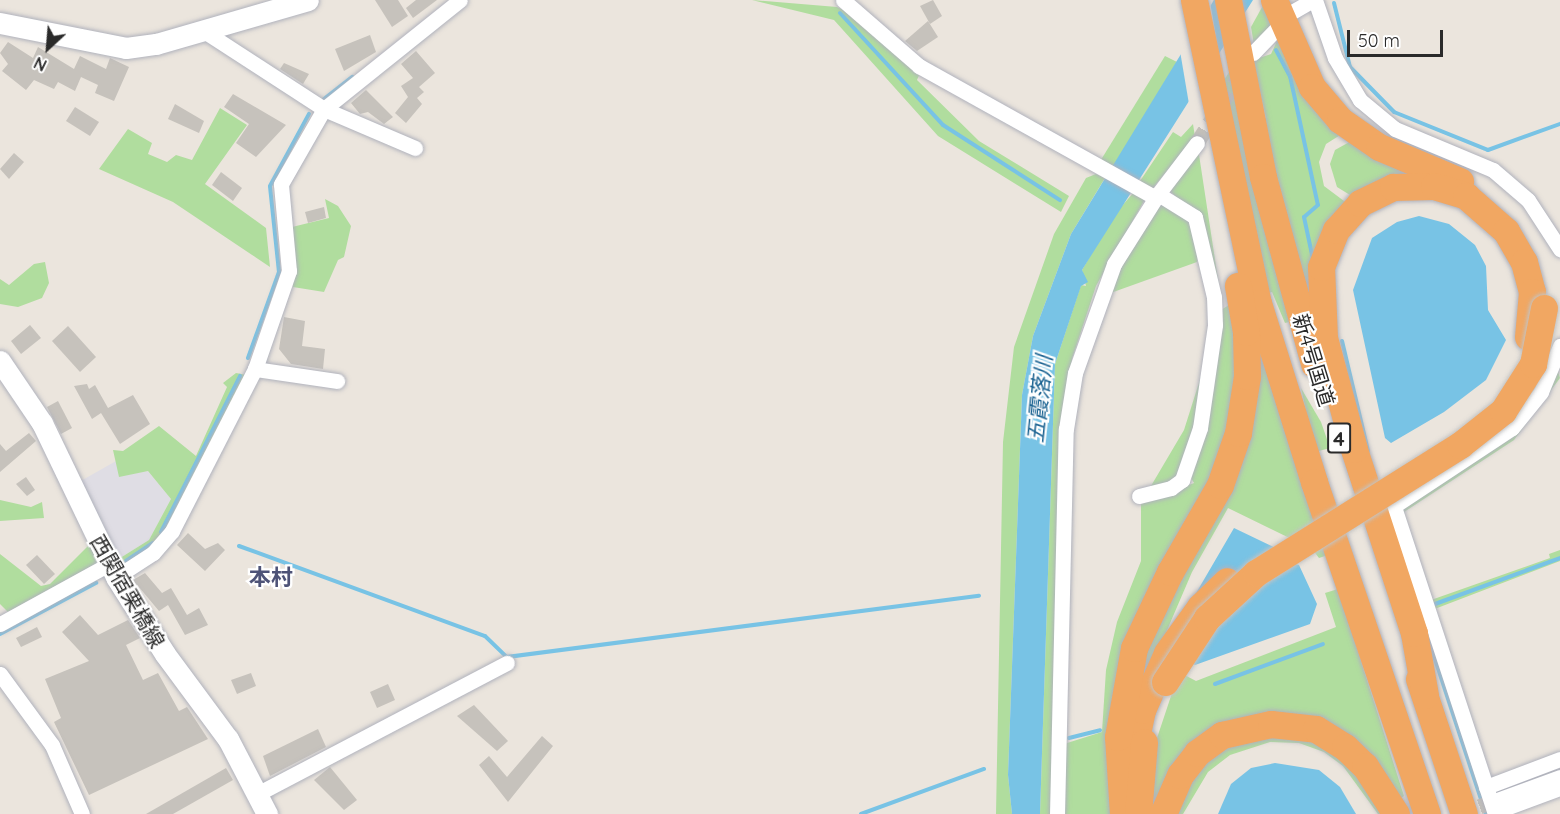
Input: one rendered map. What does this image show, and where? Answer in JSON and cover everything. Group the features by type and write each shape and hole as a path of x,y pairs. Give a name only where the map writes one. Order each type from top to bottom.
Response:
{"highway":[{"name":"新4号国道","path":"1228,0 1245,54 1263,177 1311,356 1464,814"},
{"name":"新4号国道","path":"1195,2 1212,97 1258,303 1314,482 1427,814"},
{"path":"1126,814 1135,734 1160,679 1207,618 1256,573 1460,446 1503,411 1533,364 1538,308 1537,265 1504,213 1470,186 1379,147 1340,120 1312,87 1293,5"},
{"path":"1126,814 1118,737 1134,648 1162,587 1220,485 1243,408 1246,332 1212,97"},
{"path":"1425,695 1414,633 1354,449 1324,338 1321,267 1336,230 1360,202 1393,187 1434,186 1466,196 1506,231 1524,262 1538,308"},
{"path":"1138,814 1141,757 1160,679"},
{"path":"1163,814 1180,775 1197,753 1222,735 1271,723 1316,729 1345,747 1365,766 1396,814"}],"main road":[{"path":"0,23 126,48 204,31 308,0"},
{"name":"西関宿栗橋線","path":"0,361 42,423 113,570 165,654 226,736 259,794 267,814"}],"street":[{"path":"0,624 153,553 172,531 255,369 289,271 281,184 324,108 460,0"},
{"path":"843,0 919,66 1100,170 1195,217 1214,297 1215,325 1200,428 1182,480 1171,489 1139,496"},
{"path":"1245,54 1293,5 1335,58 1360,100 1395,129 1493,170 1528,200 1560,249"},
{"path":"204,31 324,108 415,148"},
{"path":"1057,814 1069,404 1086,332 1114,264 1152,194 1197,143"},
{"path":"1496,809 1486,787 1394,506 1512,428 1541,392 1560,346"},
{"path":"255,369 337,381"},
{"path":"259,794 507,663"},
{"path":"0,674 52,745 82,814"},
{"path":"1486,787 1560,759"},
{"path":"1496,809 1560,777"},
{"path":"1496,809 1560,788"}],"shaded area":[{"path":"116,461 119,476 148,471 171,499 149,540 117,560 79,482"}],"green space":[{"path":"752,0 837,7 858,17 920,73 917,80 979,141 1069,196 1061,212 938,136 834,20"},
{"path":"1266,0 1276,22 1254,45 1251,27"},
{"path":"1278,39 1345,132 1326,144 1319,162 1324,186 1348,204 1339,213 1322,354 1261,119 1266,118 1253,60 1271,54"},
{"path":"1165,56 1177,62 1171,76 1110,171 1099,163"},
{"path":"1233,66 1289,322 1285,323 1272,292 1267,293 1219,88"},
{"path":"220,108 247,125 205,184 266,228 270,267 173,202 99,169 128,129 152,143 148,154 167,162 176,155 192,160"},
{"path":"1193,124 1195,137 1152,189 1138,184 1173,132 1181,137"},
{"path":"1353,140 1424,170 1350,195 1337,187 1330,164 1335,150"},
{"path":"1198,148 1218,290 1201,221 1169,190"},
{"path":"1096,174 1105,178 1071,234 1033,336 1022,395 1008,775 1012,814 996,814 1003,442 1014,347 1054,234 1086,178"},
{"path":"1134,192 1145,199 1096,286 1072,359 1052,814 1040,814 1055,364 1081,285 1086,286 1082,270 1115,214"},
{"path":"325,199 338,206 351,226 344,257 338,260 324,292 293,287 292,227 329,218"},
{"path":"1159,203 1186,213 1199,250 1197,262 1105,295"},
{"path":"45,262 49,283 42,298 18,307 0,304 0,279 9,285 34,264"},
{"path":"1232,303 1238,364 1223,453 1164,563 1111,814 1063,814 1064,744 1102,732 1106,670 1117,622 1141,561 1141,504 1194,483 1190,476 1214,389 1221,310"},
{"path":"1256,330 1328,555 1319,558 1312,549 1228,508 1192,572 1147,677 1133,683 1140,659 1203,533"},
{"path":"1557,368 1560,378 1514,440 1404,512 1431,600 1550,558 1549,554 1560,550 1560,561 1432,610 1400,509 1483,455"},
{"path":"1203,370 1204,390 1178,478 1148,491 1184,430"},
{"path":"236,373 247,375 165,533 122,569 117,560 149,540 171,499 148,471 119,477 113,450 123,451 159,426 196,456 227,387 223,383"},
{"path":"1301,388 1321,422 1330,448 1315,452"},
{"path":"0,500 31,507 42,502 44,518 0,521"},
{"path":"92,542 101,561 8,612 0,604 0,554 41,586 50,584"},
{"path":"1338,589 1404,796 1396,801 1355,747 1237,721 1149,814 1153,750 1179,672 1196,681 1336,627 1325,593"},
{"path":"1260,733 1308,738 1349,761 1387,814 1378,814 1343,766 1324,752 1299,743 1270,742 1230,755 1208,772 1183,814 1172,814 1183,786 1212,753"}],"water":[{"name":"五霞落川","path":"1214,0 1253,0 1082,270 1088,282 1081,286 1055,364 1040,814 1012,814 1008,775 1022,395 1033,336 1071,234"},
{"path":"1419,216 1449,224 1475,245 1486,266 1488,310 1506,340 1486,380 1444,412 1391,443 1385,438 1353,290 1372,238 1397,222"},
{"path":"1234,528 1282,551 1283,560 1299,565 1317,604 1310,624 1195,665 1172,654 1195,595"},
{"path":"1275,763 1319,770 1340,787 1356,814 1218,814 1231,784 1251,768"}],"pier":[{"path":"1210,2 1220,60 1190,110 1180,51"}],"building":[{"path":"375,0 398,0 408,16 392,27"},
{"path":"416,0 437,0 413,18 406,8"},
{"path":"933,0 942,16 930,24 920,6"},
{"path":"928,21 938,37 917,51 905,41"},
{"path":"370,35 376,52 344,71 335,49"},
{"path":"8,42 33,58 38,47 74,69 80,56 106,69 110,58 129,67 114,101 95,93 98,85 81,77 75,91 58,82 54,89 34,80 26,90 2,71 8,64 0,53"},
{"path":"416,51 435,73 419,87 424,92 417,98 422,104 406,123 395,113 408,97 401,86 413,78 401,64"},
{"path":"284,63 309,74 303,84 280,69"},
{"path":"366,90 393,117 384,124 368,112 360,114 351,103"},
{"path":"233,94 286,125 256,157 236,143 249,124 224,107"},
{"path":"175,104 204,121 199,133 168,119"},
{"path":"75,107 99,122 90,136 66,121"},
{"path":"14,153 24,162 9,179 0,169"},
{"path":"221,172 242,188 233,201 212,185"},
{"path":"324,207 326,218 308,223 305,212"},
{"path":"284,317 305,321 302,346 325,349 323,369 291,364 279,349"},
{"path":"30,325 41,338 21,354 11,341"},
{"path":"68,326 96,357 80,372 52,341"},
{"path":"87,384 89,389 95,385 108,408 133,395 150,424 120,444 101,413 92,419 74,386"},
{"path":"58,401 72,428 61,434 47,407"},
{"path":"29,433 36,441 0,472 0,444 6,451"},
{"path":"26,477 35,490 27,496 16,484"},
{"path":"188,533 205,549 218,543 225,550 205,571 177,545"},
{"path":"37,555 55,574 44,584 26,565"},
{"path":"145,573 162,593 171,588 187,615 199,608 208,625 185,635 168,605 159,611 133,580"},
{"path":"80,615 98,635 128,620 140,638 126,645 143,680 158,673 179,711 187,707 208,739 89,795 54,722 61,718 45,679 89,661 62,632"},
{"path":"37,627 42,637 21,647 16,638"},
{"path":"251,673 256,686 237,694 231,680"},
{"path":"388,684 395,700 377,708 370,692"},
{"path":"474,705 508,741 497,751 457,716"},
{"path":"318,729 326,747 270,776 263,756"},
{"path":"542,736 553,746 508,802 479,765 489,756 507,777"},
{"path":"330,767 357,800 344,810 314,780"},
{"path":"226,768 233,780 173,814 146,814"}],"waterway":[{"path":"1334,3 1350,67 1394,112 1488,150 1560,124"},
{"path":"840,13 943,125 1060,200"},
{"path":"1276,50 1290,76 1318,205 1304,217 1312,256"},
{"path":"324,99 352,77"},
{"path":"248,358 279,272 270,186 309,114"},
{"path":"1342,341 1368,451"},
{"path":"161,532 240,376"},
{"path":"126,561 153,543"},
{"path":"239,546 485,636 507,657 979,596"},
{"path":"1435,604 1560,558"},
{"path":"0,634 96,583"},
{"path":"1429,641 1486,814"},
{"path":"1215,684 1323,644"},
{"path":"1069,738 1100,730"},
{"path":"861,814 984,769"}],"tunnel":[{"path":"1197,143 1242,71"},
{"path":"1458,814 1497,800"}],"district":[{"name":"本村","path":"271,578"}]}
